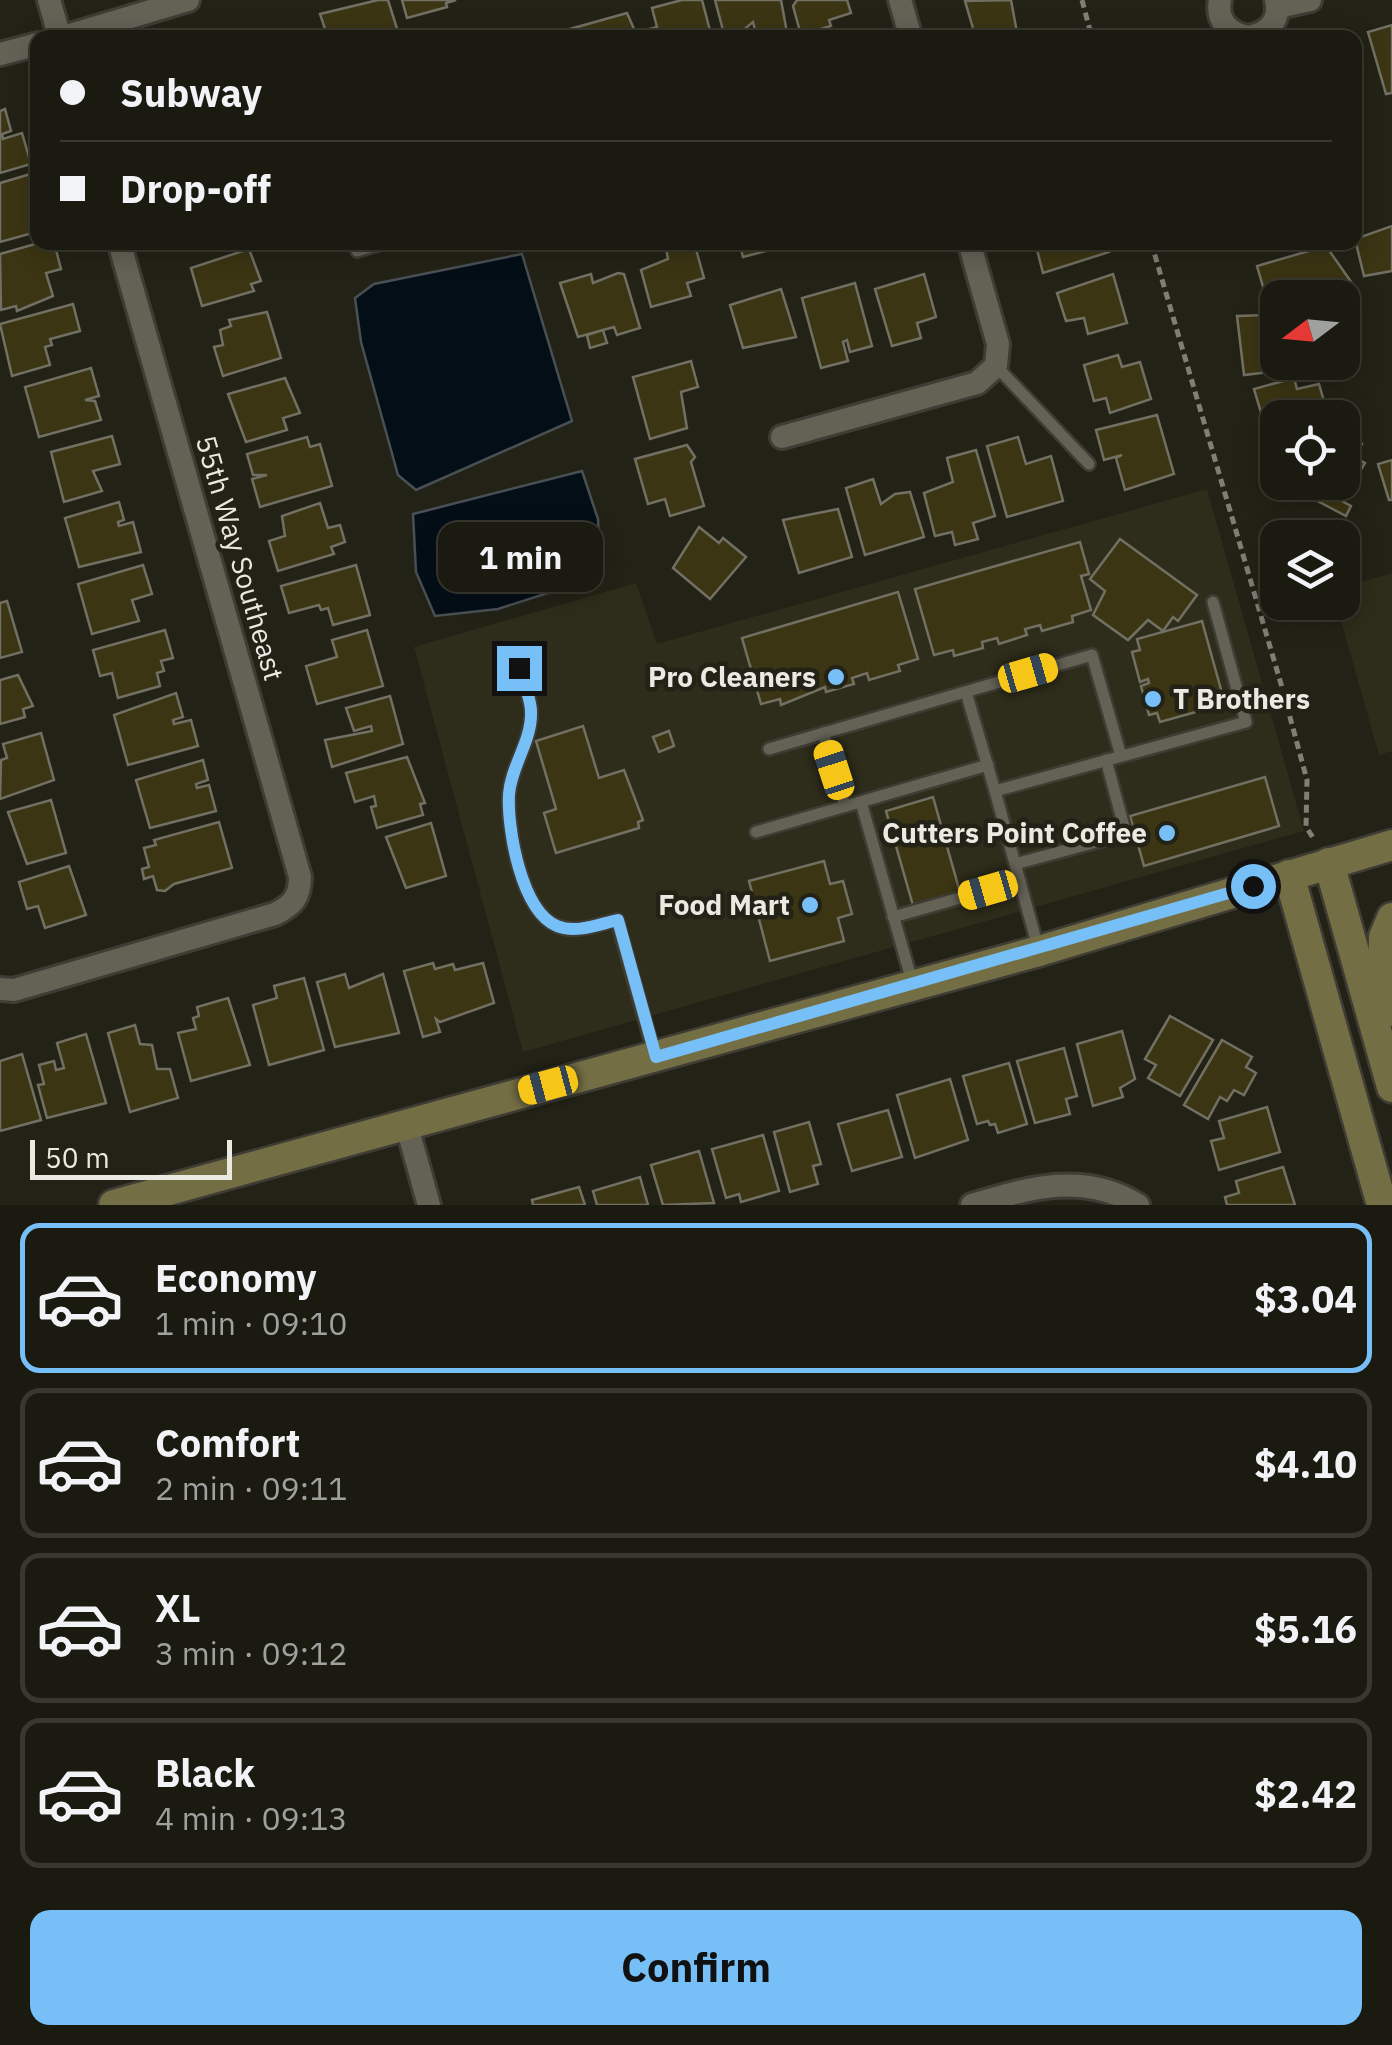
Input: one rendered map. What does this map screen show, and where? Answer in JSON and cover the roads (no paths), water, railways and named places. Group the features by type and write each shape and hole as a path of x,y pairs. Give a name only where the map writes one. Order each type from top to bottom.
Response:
{"main road":[{"path":"114,1205 1039,951 1392,845"},
{"path":"1329,863 1388,1075"},
{"path":"1289,875 1382,1205"},
{"path":"1388,1075 1382,971 1384,937 1392,918"}],"street":[{"path":"49,0 58,30"},
{"path":"87,30 188,0"},
{"path":"900,0 909,30"},
{"path":"1220,0 1221,19 1232,30"},
{"path":"1267,30 1277,3 1310,0"},
{"path":"0,54 30,46"},
{"name":"55th Way Southeast","path":"0,989 14,990 275,914 292,906 300,891 300,876 120,250"},
{"path":"782,438 978,384 996,366 998,344 971,250"},
{"path":"406,1123 429,1205"},
{"path":"972,1205 1034,1187 1074,1184 1115,1190 1138,1205"}],"lane":[{"path":"996,366 1088,464"},
{"path":"995,791 1246,722 1213,602"},
{"path":"769,749 1092,655 1121,756"},
{"path":"519,668 532,710 526,743 509,792 518,872 537,908 555,926 577,929 618,920 656,1057"},
{"path":"966,692 1039,951"},
{"path":"822,734 845,806"},
{"path":"1015,864 1126,834 1106,760"},
{"path":"756,832 988,765"},
{"path":"861,802 913,986"},
{"path":"894,917 1020,881"}],"place":[{"name":"Pro Cleaners","path":"836,677"},
{"name":"T Brothers","path":"1153,699"},
{"name":"Cutters Point Coffee","path":"1167,833"},
{"name":"Food Mart","path":"810,905"}]}
